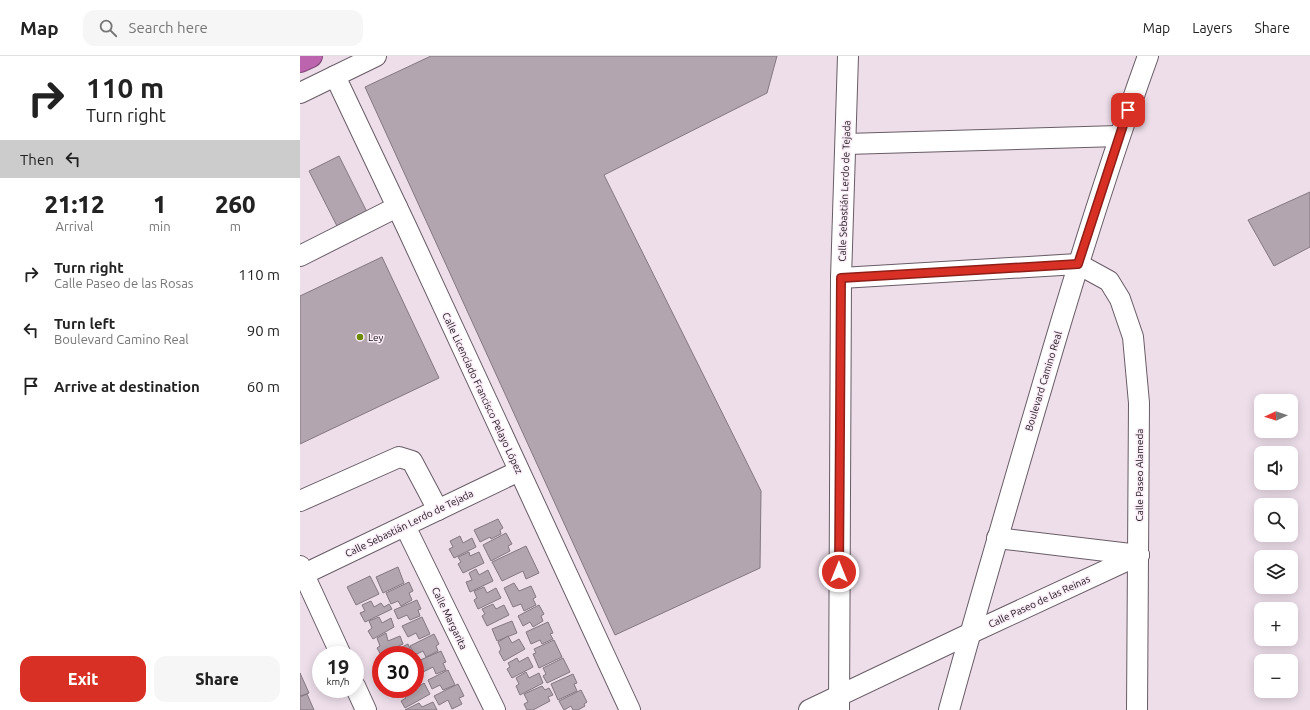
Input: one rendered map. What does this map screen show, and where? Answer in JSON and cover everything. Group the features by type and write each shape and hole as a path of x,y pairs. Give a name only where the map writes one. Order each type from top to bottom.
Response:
{"highway":[{"path":"300,61 311,56"}],"street":[{"path":"300,92 376,56"},
{"name":"Calle Sebastián Lerdo de Tejada","path":"842,705 841,278 848,56"},
{"name":"Boulevard Camino Real","path":"949,710 997,538 1078,264 1119,136 1148,56"},
{"name":"Calle Licenciado Francisco Pelayo López","path":"335,76 630,710"},
{"path":"846,144 1119,136"},
{"path":"301,252 397,207"},
{"path":"841,278 1078,264"},
{"name":"Calle Paseo Alameda","path":"1078,264 1109,280 1120,299 1133,337 1139,403 1139,555 1132,708"},
{"path":"300,500 399,457 412,461 438,510"},
{"name":"Calle Sebastián Lerdo de Tejada","path":"301,572 405,526 519,471"},
{"name":"Calle Margarita","path":"405,526 495,710"},
{"path":"997,538 1139,555"},
{"name":"Calle Paseo de las Reinas","path":"809,710 842,705 971,633 1139,555"},
{"path":"301,572 337,646"},
{"path":"360,698 366,710"}],"building":[{"path":"431,56 777,56 767,93 604,175 761,491 760,568 615,635 365,87"},
{"path":"339,156 369,216 339,230 309,171"},
{"path":"1310,192 1310,247 1274,266 1248,220"},
{"name":"Ley","path":"382,257 439,378 300,444 300,296"},
{"path":"498,519 503,528 500,530 501,534 480,542 474,530"},
{"path":"506,533 512,544 508,546 510,551 491,561 483,545"},
{"path":"460,536 463,543 472,538 476,547 454,558 449,549 453,547 450,541"},
{"path":"526,546 539,573 526,579 523,571 502,581 492,562"},
{"path":"469,552 470,556 479,552 484,563 463,573 458,564 461,562 458,557"},
{"path":"398,567 404,583 383,593 376,577"},
{"path":"476,569 479,575 488,570 493,581 470,592 466,582 472,580 469,573"},
{"path":"370,576 379,594 356,605 347,587"},
{"path":"409,582 413,591 409,593 412,600 401,606 398,601 391,604 386,593"},
{"path":"514,583 519,591 531,586 536,597 533,599 536,605 524,611 521,604 513,607 504,588"},
{"path":"484,587 487,593 496,588 501,598 478,609 474,600 477,598 474,591"},
{"path":"417,600 421,609 418,610 420,616 410,620 407,615 398,619 394,610"},
{"path":"371,601 374,607 381,603 384,607 389,604 392,609 365,622 360,613 365,611 362,605"},
{"path":"493,604 496,609 504,605 509,615 487,626 482,616 485,614 482,609"},
{"path":"539,605 544,614 541,616 543,621 533,627 530,622 523,626 518,616"},
{"path":"379,617 382,623 391,618 394,627 373,639 368,631 372,628 369,621"},
{"path":"422,617 430,634 419,639 416,633 408,637 402,626"},
{"path":"512,621 517,633 497,641 492,629"},
{"path":"548,622 553,633 550,634 553,639 542,644 540,640 531,644 526,632"},
{"path":"386,633 388,641 400,636 403,644 399,646 380,646 377,638"},
{"path":"434,634 439,644 436,646 438,651 426,657 424,653 424,646 410,646"},
{"path":"508,636 512,643 519,639 525,649 504,661 499,652 501,649 498,642"},
{"path":"554,640 562,657 539,668 533,654 536,653 534,649"},
{"path":"441,651 446,662 443,663 446,670 436,674 433,667 424,672 424,658"},
{"path":"528,657 533,667 512,678 507,669 510,667 508,663 517,658 519,662"},
{"path":"563,658 570,672 547,683 543,676 546,674 543,668"},
{"path":"448,670 455,685 443,690 440,685 432,689 428,680"},
{"path":"526,672 529,678 539,673 543,683 520,695 516,686 519,684 516,678"},
{"path":"300,673 309,693 300,696"},
{"path":"573,674 577,683 574,684 577,691 558,700 551,684"},
{"path":"424,683 430,694 424,697"},
{"path":"458,684 464,696 459,698 462,704 452,709 448,700 439,705 434,696"},
{"path":"542,686 545,690 549,688 553,695 548,697 550,701 533,710 527,710 524,704 528,702 524,694"},
{"path":"581,690 587,702 584,704 585,706 578,710 573,710 571,706 564,710 559,701"},
{"path":"307,694 314,710 300,710 300,697"},
{"path":"406,698 423,698 405,708 401,701"},
{"path":"433,702 437,710 405,710 419,703 422,707"}],"place":[{"name":"Ley","path":"360,337"}],"route":[{"path":"839,572 841,278 1078,264 1128,110"}]}
